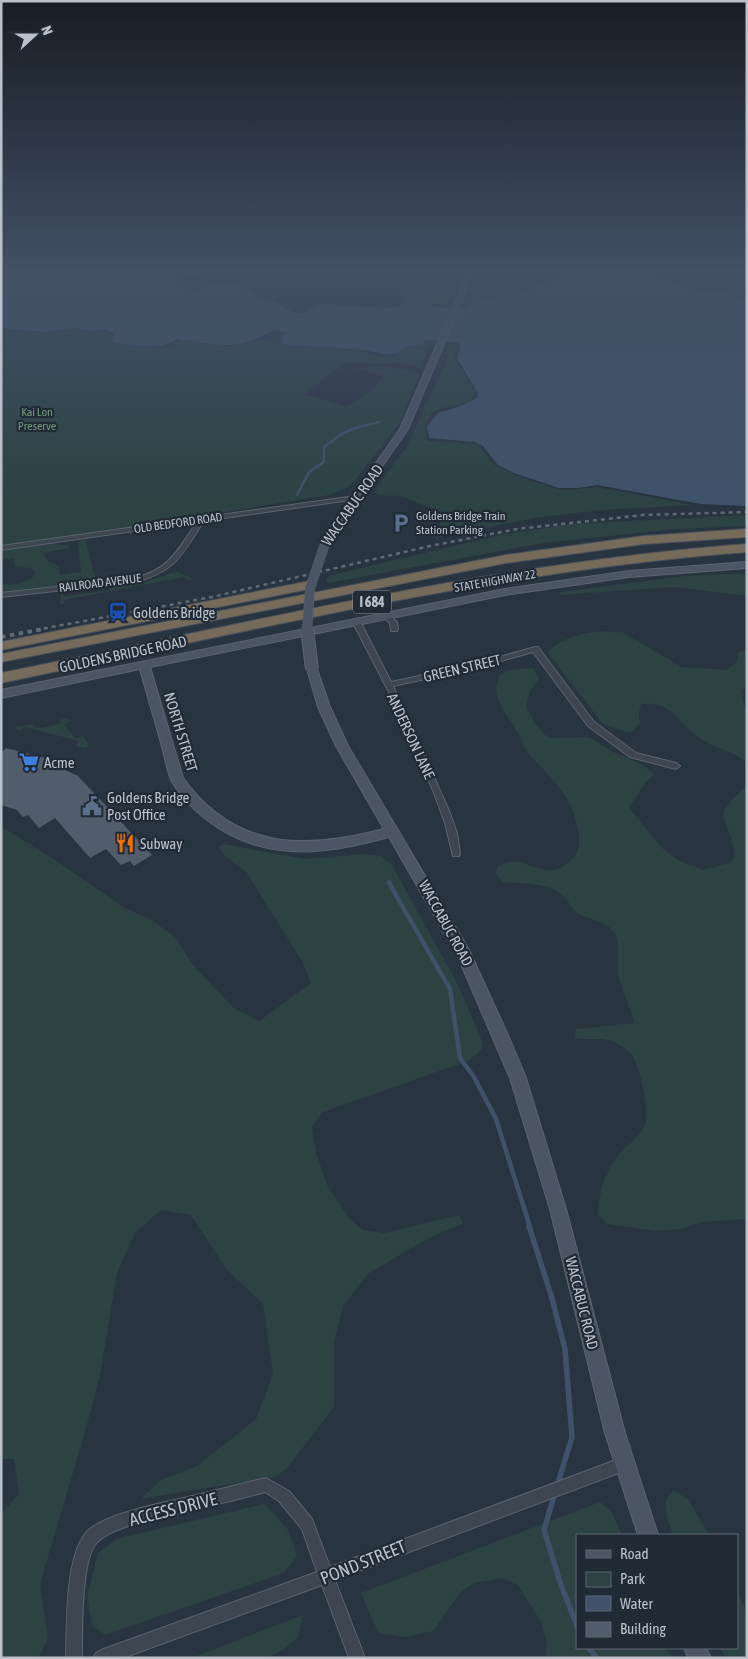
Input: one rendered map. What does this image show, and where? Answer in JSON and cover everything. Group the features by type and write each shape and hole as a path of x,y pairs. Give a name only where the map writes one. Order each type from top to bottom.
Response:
{"highway":[{"name":"I 684","path":"1,658 506,559 644,540 747,533"},
{"name":"I 684","path":"1,678 375,601 516,575 653,555 747,548"},
{"path":"1,646 310,585"}],"main road":[{"name":"WACCABUC ROAD","path":"439,347 404,429 326,541 310,585 306,609 306,636 312,669 324,707 339,739 464,954 518,1078 576,1274 624,1464 648,1534"},
{"name":"STATE HIGHWAY 22","path":"250,643 476,597 566,582 663,570 747,565"},
{"name":"GOLDENS BRIDGE ROAD","path":"1,694 250,643"},
{"name":"NORTH STREET","path":"144,665 177,779 186,794 212,819 230,830 252,838 295,847 340,844 393,831"}],"street":[{"name":"OLD BEDFORD ROAD","path":"1,548 355,498"},
{"name":"RAILROAD AVENUE","path":"1,595 134,580 153,576 171,564 202,519"},
{"path":"385,615 393,622 394,629"},
{"name":"ANDERSON LANE","path":"356,621 420,752 453,831 456,854"},
{"name":"GREEN STREET","path":"388,685 476,666 535,650 591,724 633,755 676,766"},
{"name":"POND STREET","path":"101,1658 328,1577 406,1545 624,1464"},
{"name":"ACCESS DRIVE","path":"74,1658 79,1570 84,1552 90,1539 128,1518 266,1485 284,1496 307,1524 328,1577"},
{"path":"328,1577 357,1658"}],"green space":[{"name":"Kai Lon Preserve","path":"1,347 313,347 362,351 384,357 398,354 404,349 410,347 429,347 421,365 418,367 398,363 345,363 304,394 347,407 373,389 384,376 357,369 388,367 419,374 400,422 349,487 329,495 134,527 1,545"},
{"path":"451,347 453,347 453,359 461,368 476,394 463,404 442,408 433,412 427,423 427,441 478,444 493,464 520,477 556,489 568,490 597,487 693,505 600,510 535,518 435,538 442,512 400,496 379,495 375,492 407,446"},
{"path":"747,515 747,526 677,529 543,543 328,583 326,580 329,576 344,572 500,535 571,524"},
{"path":"85,539 96,581 1,592 1,583 20,583 36,574 31,568 15,567 14,558 1,560 1,550 52,544 69,545 69,548 44,553 47,560 59,566 60,575 81,572 78,542"},
{"path":"178,572 194,579 187,580 185,577 64,600 64,604 60,604 61,592 64,596 110,590 112,586 142,583"},
{"path":"747,573 747,596 675,587 559,595 561,592 685,576"},
{"path":"604,631 624,633 682,667 727,670 737,662 738,653 747,649 747,684 741,693 747,716 747,762 698,737 674,714 661,706 643,704 639,713 640,723 633,731 626,732 603,724 547,652 566,639"},
{"path":"533,668 539,679 530,691 526,706 534,722 544,734 550,738 585,737 593,739 611,751 643,765 654,774 645,783 629,808 663,849 678,860 703,870 730,863 734,858 735,851 723,815 729,803 747,784 747,1219 702,1222 681,1229 655,1231 607,1224 598,1214 601,1191 608,1170 620,1153 641,1131 647,1115 640,1076 632,1055 611,1041 575,1038 576,1029 635,1023 618,975 618,948 615,934 608,926 576,912 563,896 555,890 533,884 502,882 496,874 497,867 506,862 523,863 540,869 557,870 576,854 579,846 576,820 569,803 555,783 529,754 497,696 496,688 499,676 508,670"},
{"path":"61,718 69,719 70,721 64,725 76,739 83,736 89,744 87,747 76,746 79,741 24,727 20,731 15,729 16,727 33,724 34,727 40,728 60,724"},
{"path":"1,826 125,908 152,920 175,937 193,965 235,1009 259,1021 311,983 302,961 246,872 225,856 218,847 223,844 305,859 364,854 381,856 392,865 457,983 482,1040 482,1050 468,1061 323,1112 312,1127 316,1153 328,1187 349,1218 363,1230 385,1233 459,1215 463,1223 427,1239 368,1274 343,1306 334,1342 334,1407 287,1468 275,1477 140,1499 161,1480 197,1466 256,1419 273,1374 263,1304 227,1270 191,1215 161,1210 135,1233 117,1273 100,1376 40,1584 48,1639 38,1658 1,1658 1,1514 19,1494 14,1459 1,1459"},
{"path":"673,1490 688,1499 708,1534 673,1534 667,1518 665,1501"},
{"path":"600,1502 611,1511 622,1534 576,1534 576,1649 667,1649 673,1658 545,1658 547,1642 541,1622 518,1585 502,1578 474,1583 461,1592 433,1631 405,1637 378,1633 361,1593"},
{"path":"265,1504 288,1530 297,1556 284,1573 105,1635 92,1626 87,1596 98,1553 116,1539"},
{"path":"738,1594 747,1612 747,1658 726,1658 721,1649 738,1649"},
{"path":"303,1615 298,1637 285,1648 268,1658 191,1658"}],"water":[{"path":"326,347 406,347 398,353 387,355 366,350"},
{"path":"460,347 747,347 747,506 701,504 597,485 579,488 559,488 514,473 498,465 483,446 475,442 429,438 427,426 438,413 463,405 477,398 478,394 457,358"}],"building":[{"path":"6,748 64,763 61,768 78,776 152,855 134,866 130,861 121,865 106,849 90,858 55,818 39,828 28,815 23,817 17,810 1,805 1,753"}],"waterway":[{"path":"356,428 379,422"},
{"path":"297,495 309,472 324,462 324,447 343,433 356,428"},
{"path":"389,882 394,891"},
{"path":"393,890 450,989 460,1058 474,1077 496,1119 530,1227"},
{"path":"529,1226 551,1295 565,1349 572,1437 557,1486"},
{"path":"555,1493 544,1530 560,1582 576,1623"},
{"path":"590,1649 597,1658"}],"railway":[{"path":"36,630 212,597 430,546 517,529 643,515 747,512"},
{"path":"1,637 43,629"}],"place":[{"name":"Goldens Bridge Train Station Parking","path":"401,523"},
{"name":"Goldens Bridge","path":"118,612"},
{"name":"Acme","path":"29,762"},
{"name":"Goldens Bridge Post Office","path":"92,806"},
{"name":"Subway","path":"125,843"}]}
